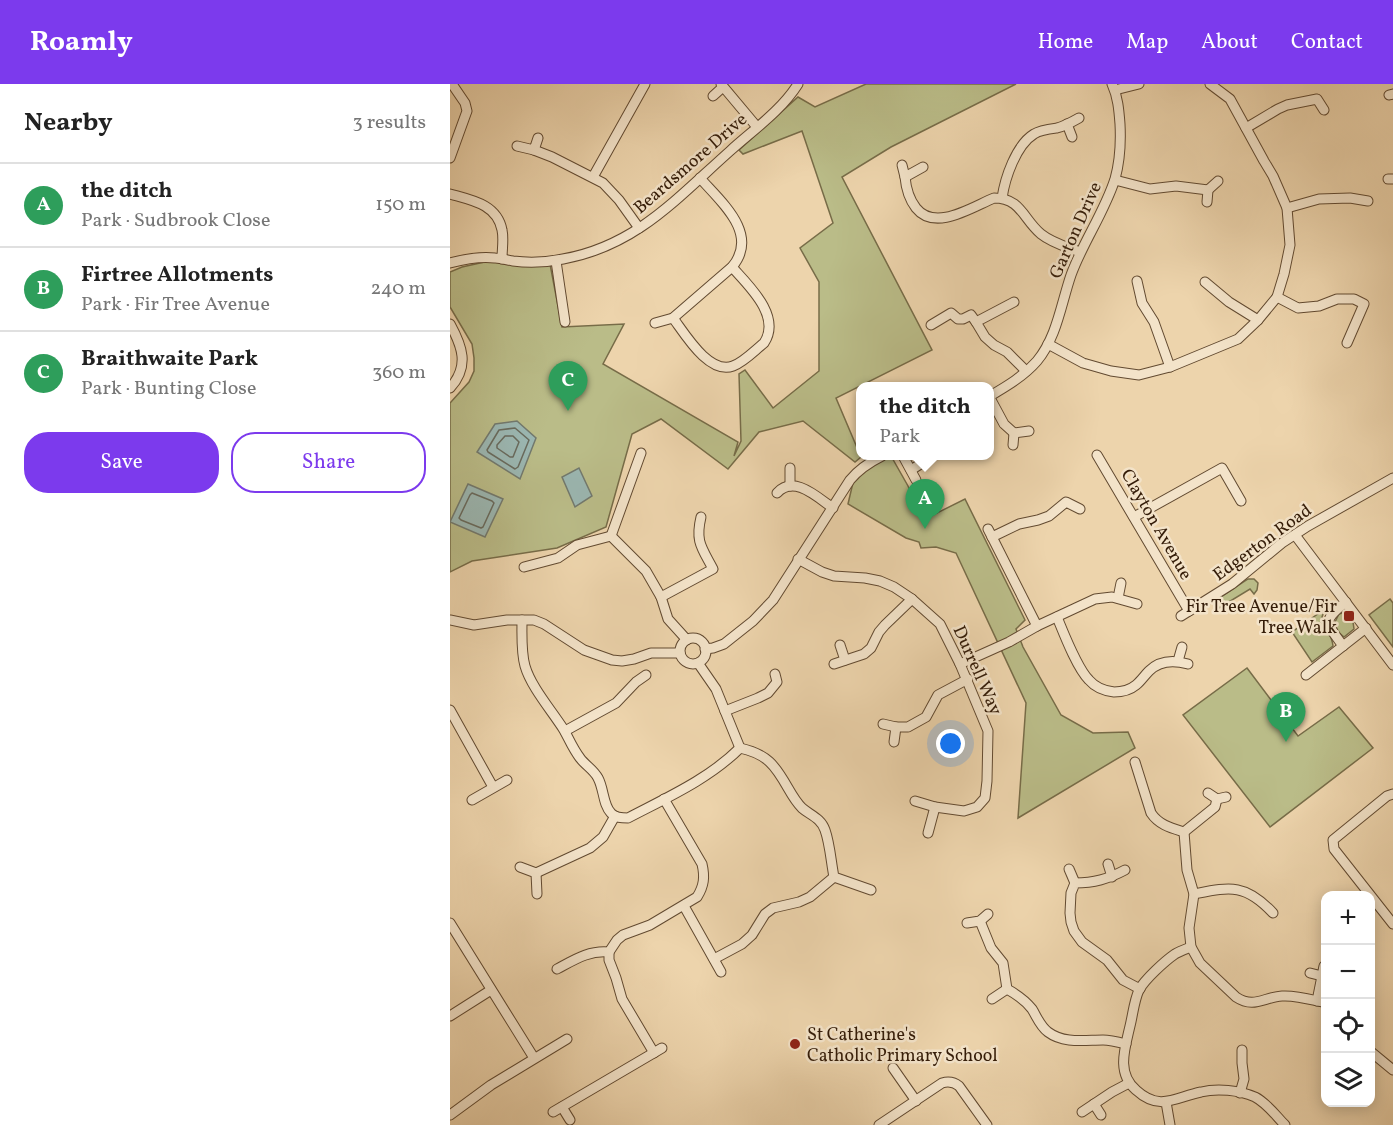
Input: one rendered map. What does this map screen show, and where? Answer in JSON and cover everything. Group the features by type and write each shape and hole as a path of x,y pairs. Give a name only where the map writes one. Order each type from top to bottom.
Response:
{"street":[{"path":"593,177 645,84"},
{"name":"Beardsmore Drive","path":"450,263 476,258 525,262 556,261 605,248 615,243 652,220 777,110 798,84"},
{"path":"1113,87 1138,84"},
{"path":"1048,344 1083,363 1111,372 1139,375 1170,367 1238,339 1277,297 1290,245 1287,208 1273,176 1230,99 1210,84"},
{"path":"450,158 452,147 467,111 456,85"},
{"path":"713,96 722,86 757,127"},
{"name":"Garton Drive","path":"994,395 1011,384 1038,360 1048,344 1080,252 1108,197 1119,163 1120,145 1119,108 1113,87"},
{"path":"1316,87 1317,99 1324,110"},
{"path":"1246,128 1287,105 1317,99"},
{"path":"1002,198 1016,155 1023,143 1034,134 1079,118"},
{"path":"1066,124 1072,137"},
{"path":"534,150 538,138"},
{"path":"517,146 552,157 603,183 614,193 639,228"},
{"path":"902,165 908,192 914,206 932,218 948,217 994,198 1002,198 1010,200 1035,228 1050,240 1080,252"},
{"path":"905,177 923,167"},
{"path":"656,323 673,318 732,267 740,251 741,238 738,226 700,178"},
{"path":"1114,180 1150,189 1176,186 1208,190"},
{"path":"1207,202 1208,190 1218,181"},
{"path":"1287,208 1319,199 1351,194 1368,201"},
{"path":"455,199 484,205 496,216 502,229 502,259"},
{"path":"556,261 557,303 565,322"},
{"path":"673,318 705,358 716,366 734,365 764,343 769,328 762,303 732,267"},
{"path":"1137,281 1142,303 1154,322 1170,367"},
{"path":"1205,282 1229,302 1258,320"},
{"path":"1277,297 1298,308 1319,306 1337,299 1354,299 1364,304 1347,343"},
{"path":"976,322 1014,302"},
{"path":"931,325 951,313 958,319 971,315 985,337 1007,352 1026,371"},
{"path":"450,324 459,342 462,360 458,377 450,388"},
{"path":"994,405 1004,424 1014,433 1029,431"},
{"path":"1013,445 1014,433"},
{"path":"611,536 641,453"},
{"name":"Clayton Avenue","path":"1097,455 1134,517 1185,613"},
{"path":"705,649 724,644 753,621 773,600 850,480 873,460"},
{"path":"905,460 916,480"},
{"path":"911,470 922,464"},
{"path":"790,468 790,486"},
{"path":"1134,517 1222,468 1241,501"},
{"name":"Edgerton Road","path":"1185,613 1232,584 1294,535 1393,478"},
{"path":"777,494 783,488 790,486 804,489 833,508"},
{"path":"1037,626 990,533 1044,518 1055,512 1068,498 1080,509"},
{"path":"661,597 713,569 699,543 698,530 701,517"},
{"path":"1294,535 1393,665"},
{"path":"524,567 558,558 578,545 611,536"},
{"path":"611,536 646,571 661,597 668,619 687,640"},
{"name":"Durrell Way","path":"798,559 834,576 880,581 912,599 940,624 968,679 988,731 985,798 977,807 964,811 935,807 915,801"},
{"path":"1118,598 1121,583"},
{"path":"960,664 1095,599 1118,598 1137,604"},
{"path":"834,664 864,654 871,648 885,625 912,599"},
{"path":"1343,646 1330,628 1329,621 1332,614 1346,602"},
{"path":"1057,617 1084,674 1094,684 1107,690 1126,691 1138,684 1154,667 1166,662 1183,663 1182,647"},
{"path":"450,620 474,625 507,620 534,620 584,650 612,660 634,659 651,653 680,652"},
{"path":"522,620 523,655 530,677 565,731 574,750 597,777 607,808 615,816 628,819 715,770 740,748"},
{"path":"1306,675 1366,628"},
{"path":"687,640 699,640 704,645 704,657 698,663 690,664 681,656 682,645 687,640"},
{"path":"840,645 845,660"},
{"path":"698,663 716,689 740,748"},
{"path":"565,731 616,703 646,675"},
{"path":"883,724 908,727 926,717 938,695 968,679"},
{"path":"725,711 768,693 779,680"},
{"path":"450,710 493,787"},
{"path":"894,742 896,727"},
{"path":"740,748 760,754 776,767 795,800 825,829 834,877"},
{"path":"1136,762 1151,813 1162,825 1184,832"},
{"path":"1139,775 1150,771"},
{"path":"472,800 507,780"},
{"path":"1184,832 1215,807 1221,798 1208,793"},
{"path":"1393,795 1387,796 1333,840 1332,845 1393,924"},
{"path":"570,1120 557,1109 658,1051 622,999 609,960 609,952 617,940 624,935 650,925 684,906 697,897 702,890 704,873 702,864 664,799"},
{"path":"928,833 935,807"},
{"path":"520,867 536,873 590,848 603,837 615,816"},
{"path":"1184,832 1187,870 1194,894 1189,928 1191,947 1200,963 1242,1001 1258,1003 1282,996 1321,1002"},
{"path":"1108,864 1112,877"},
{"path":"1069,869 1075,883 1071,893 1070,913 1074,931 1083,942 1107,960 1123,980 1140,989"},
{"path":"1075,883 1093,883 1125,870"},
{"path":"536,873 537,894"},
{"path":"834,877 864,890"},
{"path":"714,959 742,944 752,935 765,914 773,908 810,897 834,877"},
{"path":"1194,894 1236,889 1263,897 1273,913"},
{"path":"684,906 721,972"},
{"path":"967,923 980,921 988,914"},
{"path":"980,921 991,948 1003,963 1006,989"},
{"path":"450,923 534,1058"},
{"path":"1191,947 1173,956 1140,989 1123,1064 1129,1083 1143,1095 1166,1102 1209,1091 1240,1093 1257,1099 1285,1125"},
{"path":"557,969 586,954 609,952"},
{"path":"1310,972 1323,971 1321,999"},
{"path":"1006,989 1027,1003 1042,1027 1057,1037 1076,1041 1109,1040 1126,1044"},
{"path":"992,999 1006,989"},
{"path":"450,1016 491,990"},
{"path":"450,1115 491,1085 567,1039"},
{"path":"1240,1093 1244,1079 1238,1063 1242,1050"},
{"path":"1373,1053 1393,1070"},
{"path":"893,1068 916,1101"},
{"path":"879,1125 942,1083 951,1082 959,1086 987,1125"},
{"path":"1082,1112 1129,1083"},
{"path":"1166,1102 1170,1125"},
{"path":"1094,1104 1101,1115"}],"green space":[{"path":"866,84 1016,84 891,147 842,177 932,350 868,382 856,382 856,388 836,398 856,445 857,460 855,462 803,421 759,432 728,469 661,419 632,434 606,527 557,548 472,561 450,572 450,403 469,382 474,371 474,358 472,344 450,307 450,272 489,261 506,264 550,264 562,327 624,324 603,364 738,442 734,456 741,441 739,374 745,370 773,408 819,371 819,282 800,248 833,223 802,131 743,154 739,150 798,97 815,107"},
{"path":"877,460 893,460 923,520 965,499 1025,620 1016,629 1023,647 1061,715 1093,733 1128,732 1135,748 1018,818 1026,703 956,553 936,547 921,548 919,542 906,538 848,504 855,474"},
{"path":"1248,579 1254,579 1258,583 1254,594 1250,589 1219,608 1215,601"},
{"path":"1390,599 1393,603 1393,647 1369,615"},
{"path":"1325,609 1322,617 1333,646 1312,662 1292,632"},
{"path":"1346,612 1353,622 1354,629 1344,637 1337,631 1335,622 1339,614"},
{"path":"1247,668 1298,736 1339,707 1373,748 1270,827 1183,715"}],"water":[{"path":"517,421 536,438 520,479 477,452 495,424"},
{"path":"579,468 592,496 575,507 562,477"},
{"path":"468,484 503,499 485,537 450,522"}],"place":[{"name":"Braithwaite Park","path":"568,411"},
{"name":"the ditch","path":"925,529"},
{"name":"Fir Tree Avenue/Fir Tree Walk","path":"1349,616"},
{"name":"Firtree Allotments","path":"1286,742"},
{"name":"St Catherine's Catholic Primary School","path":"795,1044"}]}
